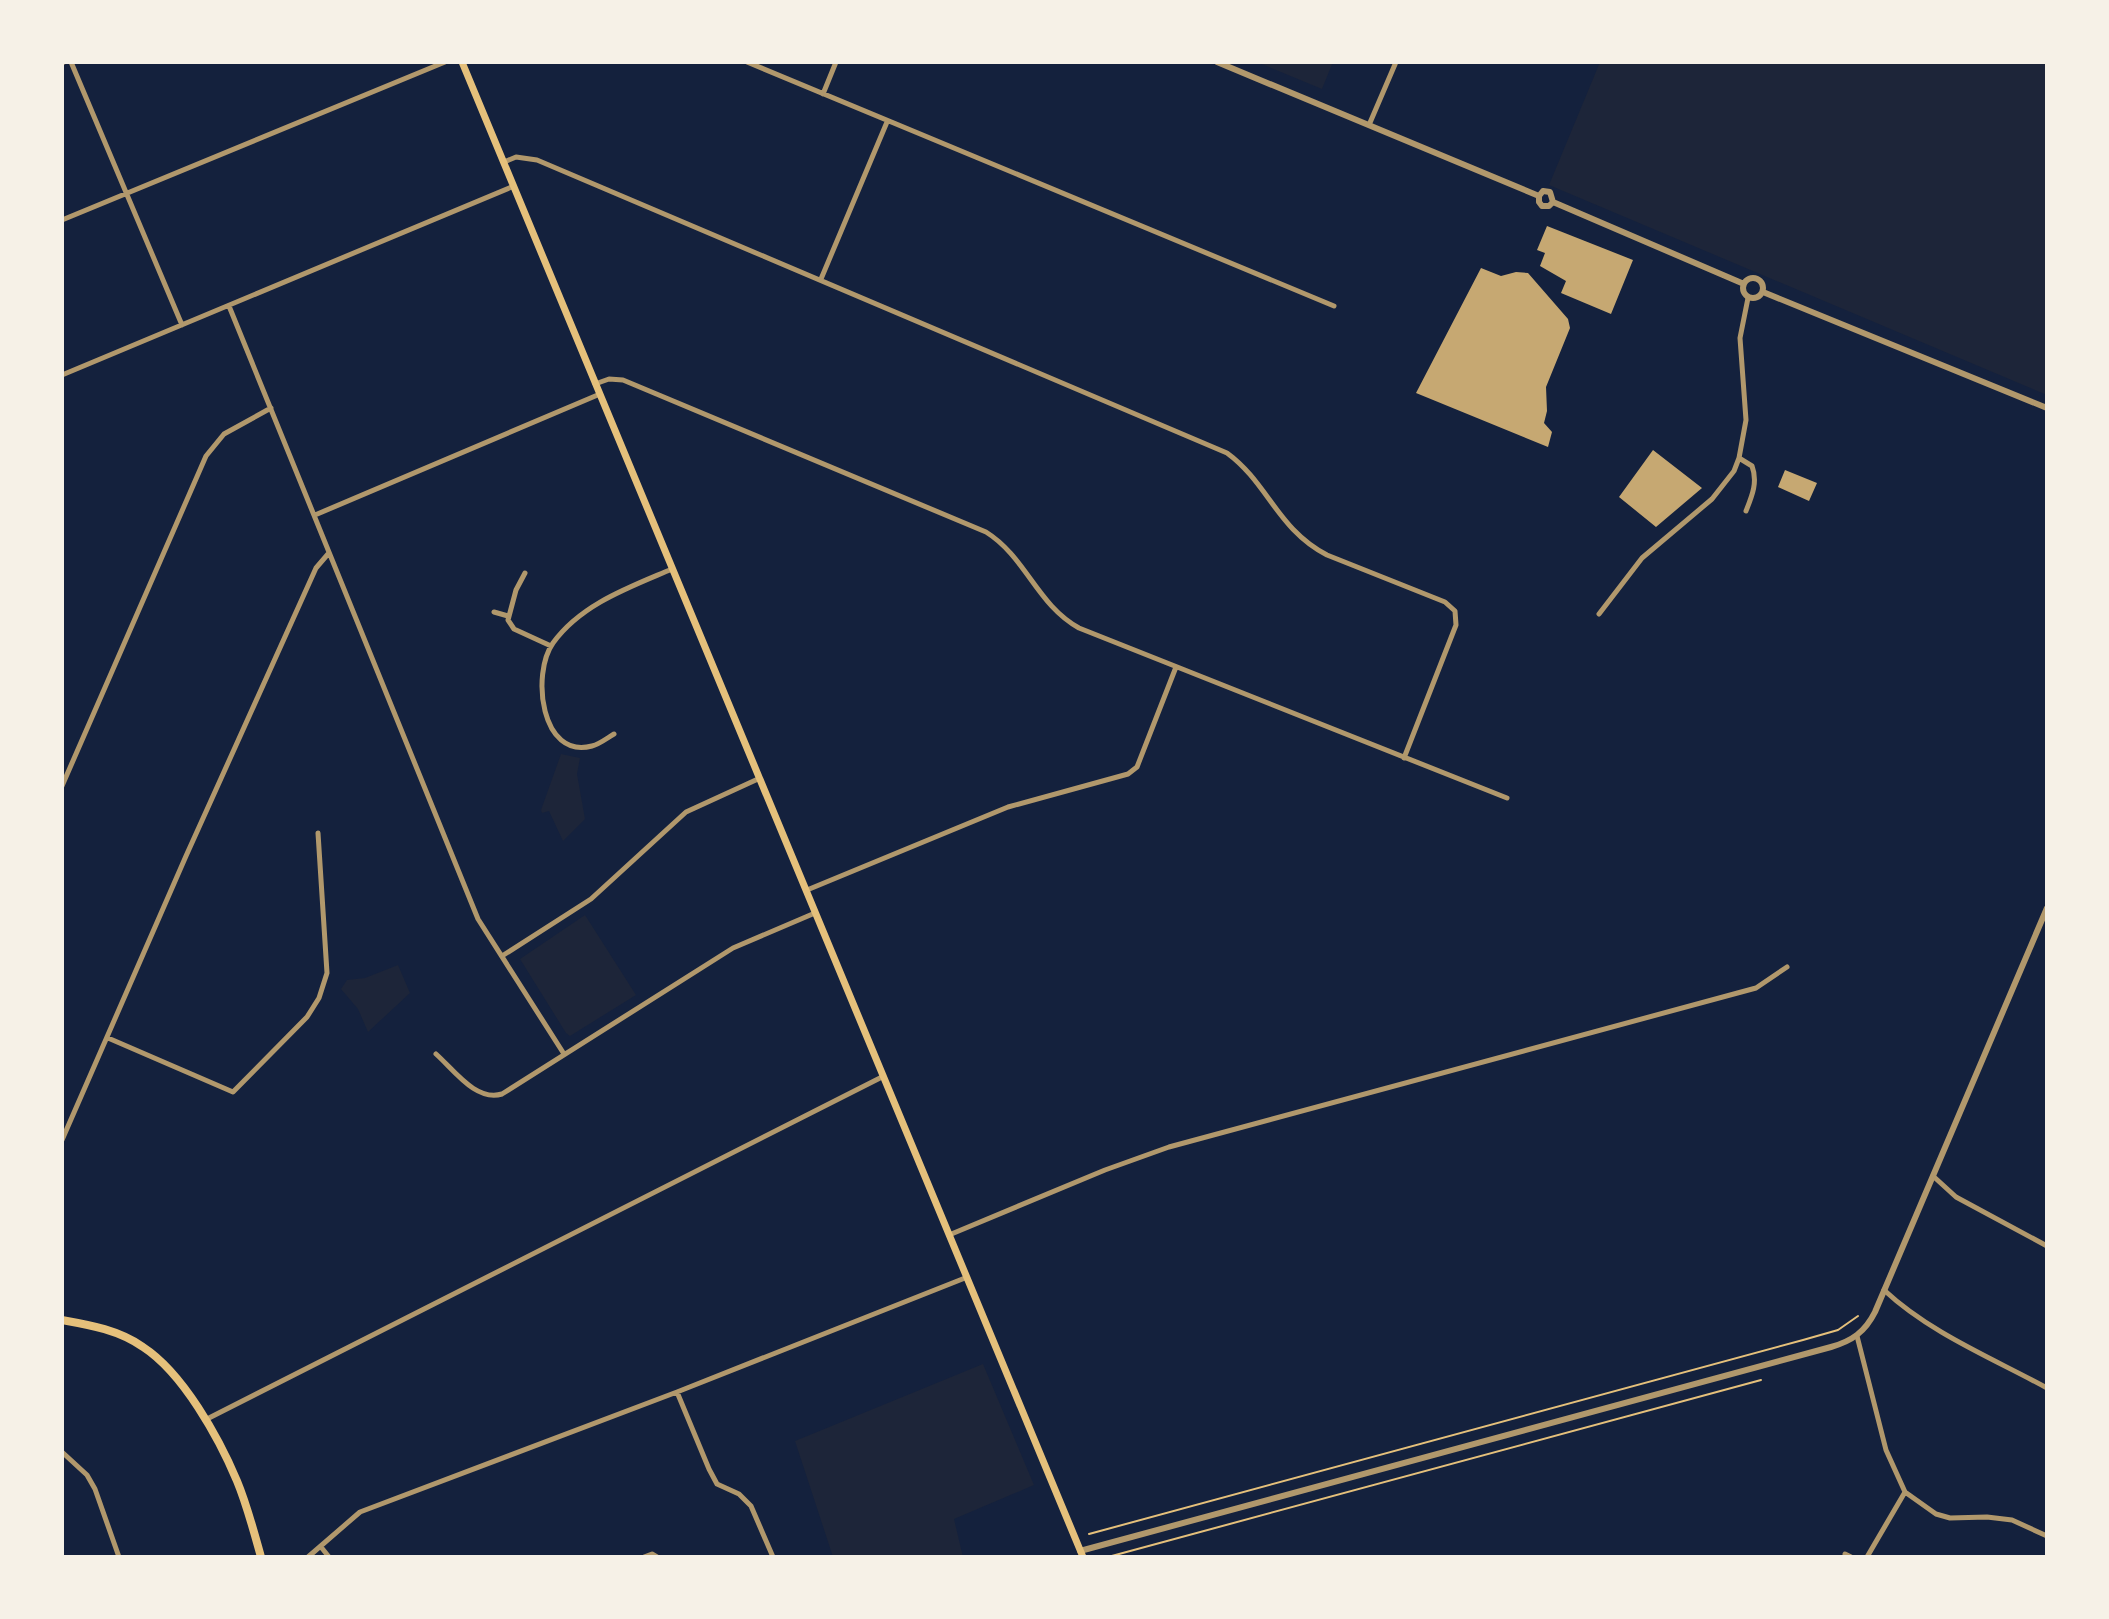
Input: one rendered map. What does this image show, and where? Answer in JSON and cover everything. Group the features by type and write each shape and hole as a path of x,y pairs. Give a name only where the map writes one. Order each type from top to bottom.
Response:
{"main road":[{"path":"462,62 1082,1554"},
{"path":"62,1320 108,1330 143,1346 182,1385 237,1480 261,1557"}],"street":[{"path":"71,62 182,325"},
{"path":"62,220 445,62"},
{"path":"747,62 1334,306"},
{"path":"823,94 836,62"},
{"path":"1217,62 1539,196 1542,206 1553,202 1744,284"},
{"path":"1369,125 1396,62"},
{"path":"821,279 887,122"},
{"path":"504,162 521,157 537,160 1220,448 1250,473 1275,510 1310,546 1449,604 1455,611 1456,625 1404,758"},
{"path":"62,375 514,186"},
{"path":"1599,614 1642,558 1720,491 1739,458 1746,420 1740,338 1748,298 1744,293 1744,284 1749,279 1759,280 1763,292"},
{"path":"1748,298 1755,298 1763,292"},
{"path":"1763,292 2047,408"},
{"path":"229,306 478,919 564,1054"},
{"path":"595,384 609,379 623,380 986,532 1012,553 1045,601 1061,617 1089,632 1507,798"},
{"path":"315,515 600,394"},
{"path":"62,786 206,456 224,434 271,408"},
{"path":"1739,458 1754,470 1753,492 1746,511"},
{"path":"62,1140 192,841 316,568 328,554"},
{"path":"614,734 586,747 573,745 558,735 547,717 541,695 542,675 551,646 596,605 622,589 672,569"},
{"path":"525,573 508,616 514,629 551,646"},
{"path":"494,612 508,616"},
{"path":"806,891 1008,807 1128,774 1137,767 1176,667"},
{"path":"502,956 591,899 686,812 758,779"},
{"path":"108,1038 233,1092 307,1017 319,998 327,973 318,833"},
{"path":"1082,1554 1831,1347 1857,1336 1869,1323 1884,1290 2047,908"},
{"path":"436,1054 478,1092 490,1097 502,1094 733,948 815,913"},
{"path":"948,1236 1105,1170 1169,1147 1756,988 1787,967"},
{"path":"205,1420 882,1077"},
{"path":"1932,1175 1949,1191 2047,1245"},
{"path":"308,1557 360,1512 677,1392 965,1278"},
{"path":"1884,1290 1902,1307 2047,1388"},
{"path":"1857,1336 1886,1450 1905,1492 1936,1514 1950,1518 2012,1520 2047,1536"},
{"path":"677,1392 717,1484 739,1494 751,1506 773,1557"},
{"path":"62,1452 87,1475 95,1489 119,1557"},
{"path":"1867,1557 1905,1492"},
{"path":"321,1547 329,1557"},
{"path":"644,1557 652,1554 657,1557"}],"path":[{"path":"1089,1534 1803,1340 1838,1330 1858,1316"},
{"path":"1108,1557 1761,1380"}],"shaded area":[{"path":"1257,62 1333,62 1322,89"},
{"path":"1600,62 2047,62 2047,395 1549,185"},
{"path":"561,754 580,758 577,774 585,819 563,841 549,811 542,813 541,810"},
{"path":"585,915 636,995 570,1036 520,959"},
{"path":"398,965 410,993 368,1032 358,1009 341,989 347,980 365,978"},
{"path":"983,1364 1034,1485 954,1519 963,1557 833,1557 795,1441"}],"building":[{"path":"1547,226 1633,260 1611,314 1561,293 1566,281 1540,266 1545,253 1537,250"},
{"path":"1481,268 1501,276 1528,273 1568,319 1570,328 1546,387 1544,423 1552,432 1548,447 1416,393"},
{"path":"1653,450 1702,488 1656,527 1619,497"},
{"path":"1785,470 1817,483 1809,501 1778,487"}]}
